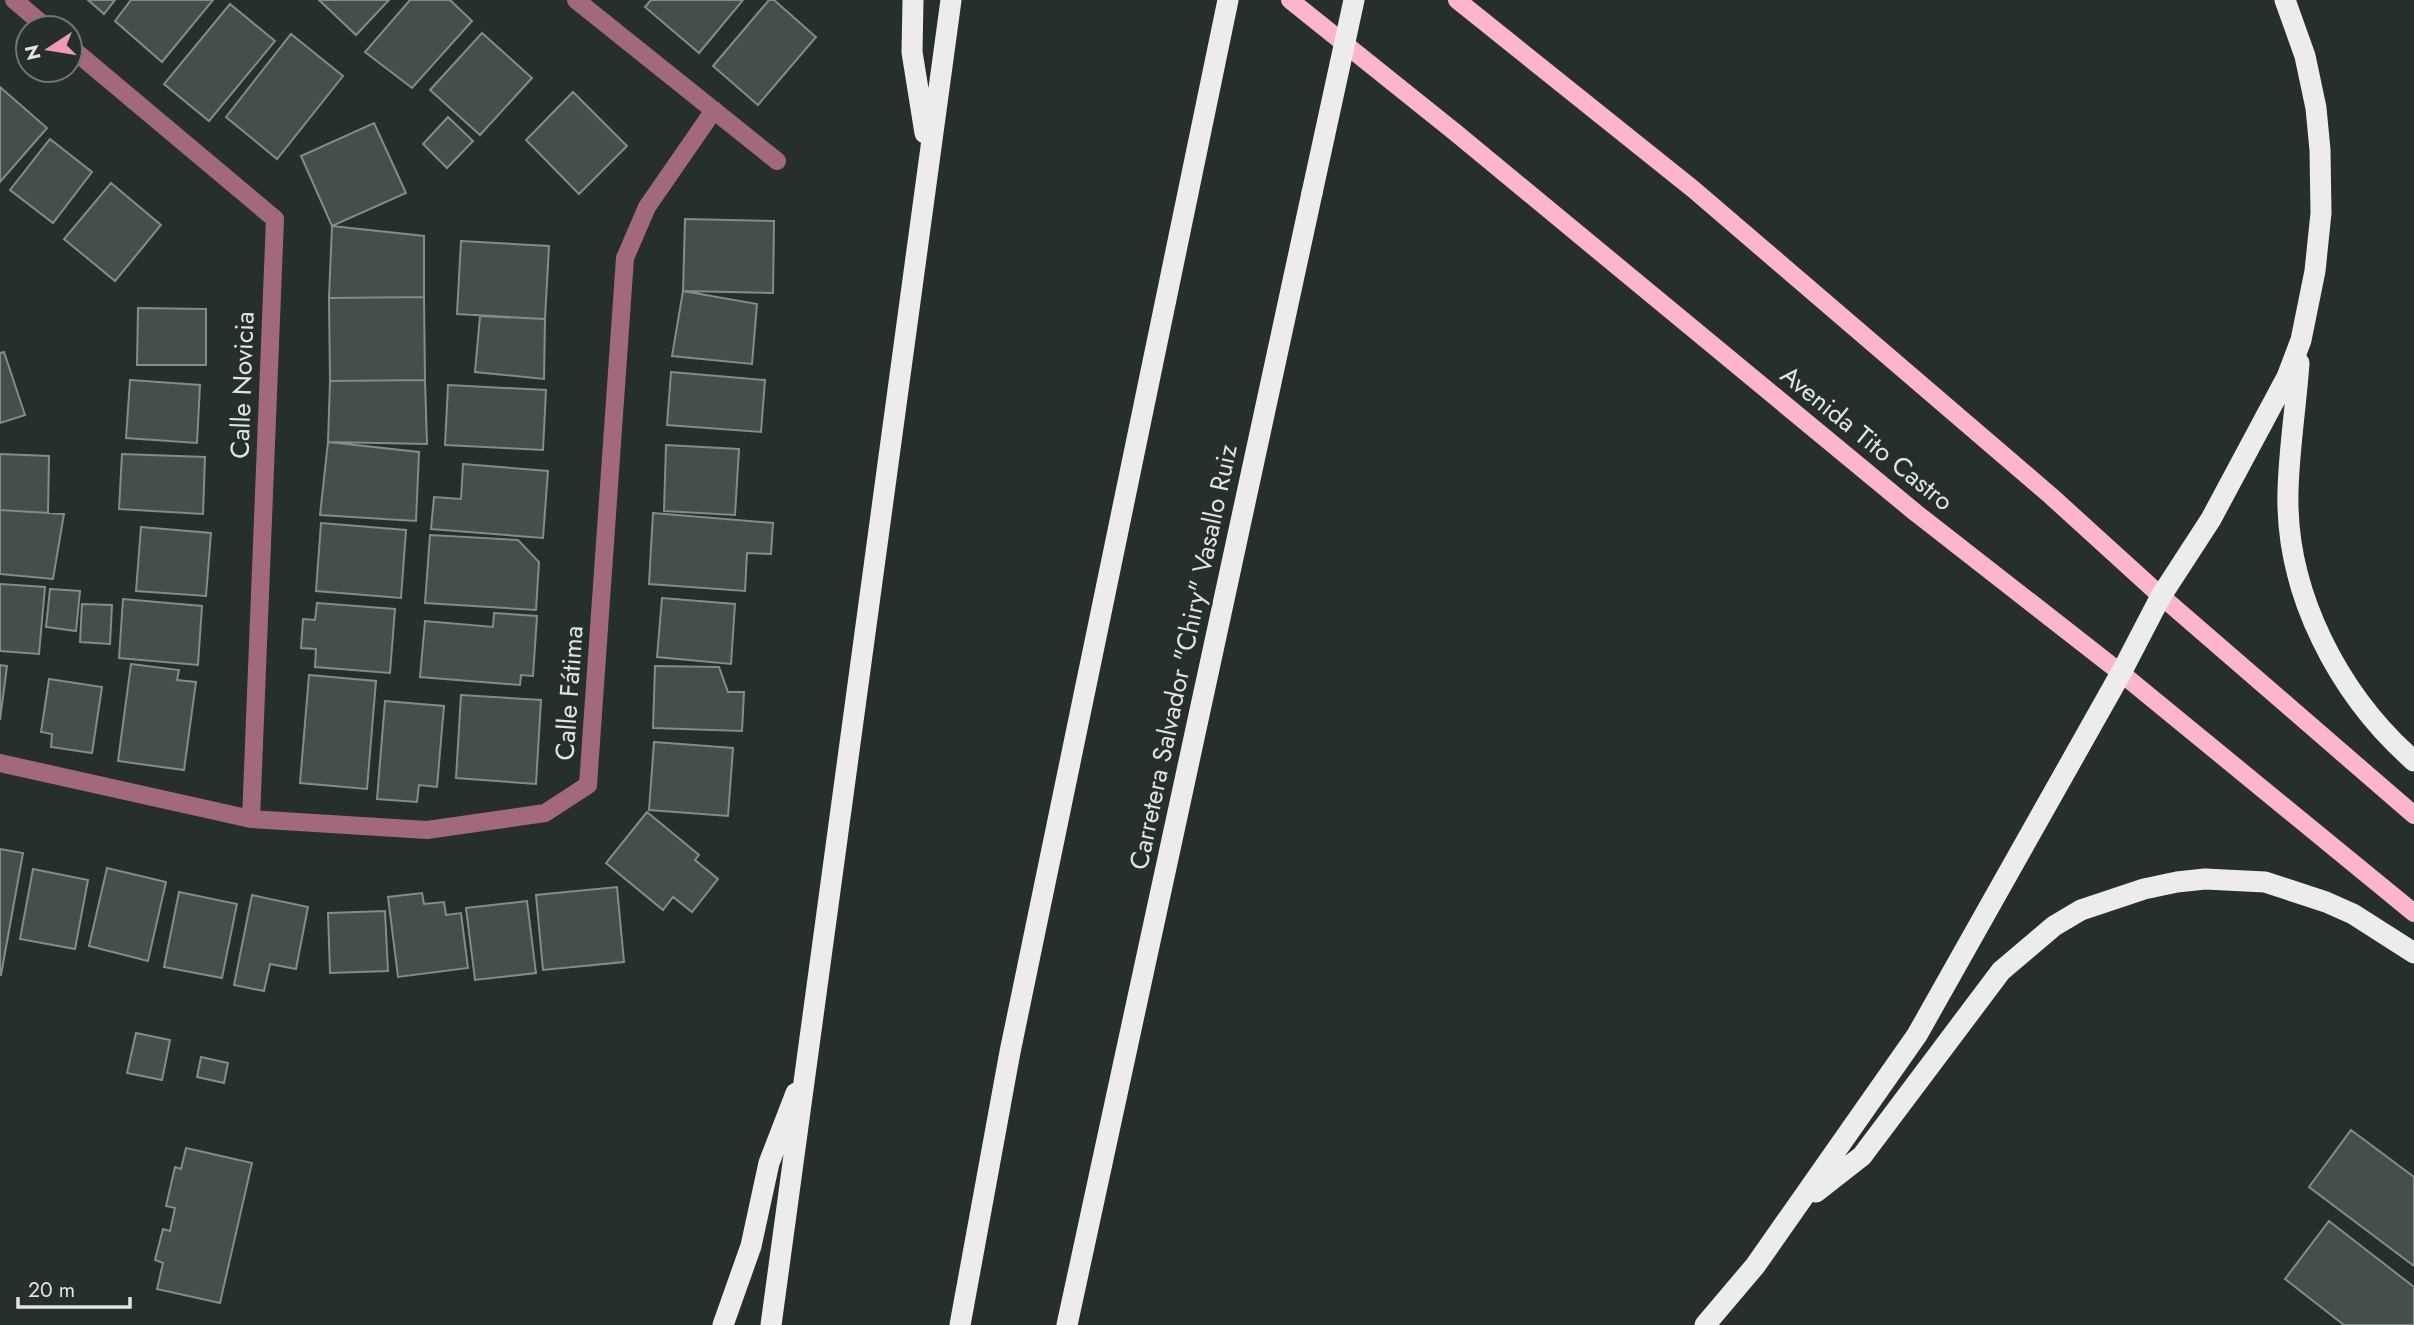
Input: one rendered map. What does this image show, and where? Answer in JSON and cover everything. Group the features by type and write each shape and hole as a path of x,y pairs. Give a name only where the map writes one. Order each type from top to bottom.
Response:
{"highway":[{"path":"913,0 912,52 928,157"},
{"path":"771,1325 951,0"},
{"path":"960,1325 1010,1052 1228,0"},
{"name":"Carretera Salvador \"Chiry\" Vasallo Ruiz","path":"1067,1325 1354,0"},
{"path":"2285,0 2305,56 2316,108 2321,213 2315,271 2301,340 2288,492 2290,528 2298,570 2311,612 2328,652 2383,732 2414,761"},
{"path":"1705,1325 1755,1266 1917,1035 2121,673 2161,596 2211,519 2287,377 2301,340"},
{"path":"1798,1207 1862,1156 2001,971 2044,933 2081,910 2144,889 2177,882 2205,878 2265,882 2353,914 2414,953"},
{"path":"723,1325 751,1246 769,1163 809,1058"}],"main road":[{"name":"Avenida Tito Castro","path":"1290,0 1456,133 1916,513 2121,673 2414,913"},
{"path":"1457,0 1693,189 2051,496 2161,596 2414,815"}],"street":[{"path":"14,0 30,14"},
{"path":"576,0 778,161"},
{"name":"Calle Novicia","path":"84,59 275,219 251,819"},
{"name":"Calle Fátima","path":"0,763 251,819 427,830 545,814 588,785 625,258 647,207 714,110"}],"building":[{"path":"88,0 115,0 104,14"},
{"path":"131,0 213,0 162,62 115,21"},
{"path":"319,0 389,0 356,35"},
{"path":"410,0 450,0 472,21 412,88 365,52"},
{"path":"651,0 743,0 699,53 645,7"},
{"path":"769,0 774,0 816,37 758,105 713,66"},
{"path":"230,4 275,41 209,121 164,84"},
{"path":"482,33 532,78 480,135 430,90"},
{"path":"291,34 343,76 277,159 226,117"},
{"path":"0,87 47,128 0,182"},
{"path":"573,92 627,146 579,194 526,140"},
{"path":"448,117 473,141 447,168 423,144"},
{"path":"374,123 406,193 332,226 301,156"},
{"path":"50,139 92,172 53,223 10,190"},
{"path":"111,183 161,225 115,281 64,239"},
{"path":"685,219 774,221 773,293 683,291"},
{"path":"332,226 424,236 424,297 329,298"},
{"path":"461,241 549,246 545,319 457,314"},
{"path":"683,291 757,304 752,364 672,356"},
{"path":"424,297 425,380 330,381 329,298"},
{"path":"138,308 206,309 206,365 137,365"},
{"path":"480,316 545,319 544,379 475,372"},
{"path":"4,352 25,415 0,423 0,353"},
{"path":"671,372 765,380 761,432 667,425"},
{"path":"130,380 200,385 197,443 126,438"},
{"path":"425,380 427,444 328,442 330,381"},
{"path":"448,385 546,390 543,450 445,445"},
{"path":"328,442 419,452 416,521 320,515"},
{"path":"666,445 739,449 735,515 664,511"},
{"path":"0,454 49,456 48,513 0,510"},
{"path":"122,454 205,457 203,514 119,509"},
{"path":"463,464 548,471 543,538 431,529 434,497 461,499"},
{"path":"0,510 64,514 53,579 0,574"},
{"path":"653,513 773,523 771,554 747,553 745,591 649,584"},
{"path":"321,523 406,530 401,598 316,591"},
{"path":"141,527 211,533 206,596 136,591"},
{"path":"430,535 518,540 539,562 536,610 425,603"},
{"path":"0,584 45,587 39,654 0,651"},
{"path":"50,589 80,591 76,631 46,627"},
{"path":"662,598 735,604 731,664 657,657"},
{"path":"123,599 202,606 198,665 119,658"},
{"path":"317,603 395,609 390,673 315,667 316,649 301,648 303,619 315,620"},
{"path":"82,604 112,605 110,644 80,642"},
{"path":"494,613 537,616 533,676 521,675 520,685 420,677 425,621 493,627"},
{"path":"131,664 179,670 177,680 196,682 184,770 118,761"},
{"path":"0,665 7,666 0,720"},
{"path":"655,666 719,667 728,692 744,692 742,731 653,728"},
{"path":"309,675 376,681 367,789 300,783"},
{"path":"49,679 102,687 92,753 51,747 52,734 41,732"},
{"path":"461,695 541,700 536,784 456,778"},
{"path":"385,701 444,706 437,787 419,785 417,802 377,799"},
{"path":"654,742 733,748 728,816 649,810"},
{"path":"647,812 699,855 695,860 718,879 692,912 673,897 663,910 606,863"},
{"path":"0,849 23,853 1,975 0,975"},
{"path":"107,868 166,882 148,961 89,946"},
{"path":"33,869 88,880 75,949 20,939"},
{"path":"617,887 624,962 543,970 536,895"},
{"path":"179,892 237,904 222,978 164,967"},
{"path":"422,893 424,904 444,902 446,915 461,913 468,968 398,977 388,897"},
{"path":"252,895 308,907 296,969 270,964 264,991 234,985"},
{"path":"527,901 536,973 475,980 466,908"},
{"path":"385,911 388,971 330,973 328,913"},
{"path":"136,1033 170,1040 162,1080 127,1073"},
{"path":"201,1057 228,1063 224,1083 197,1077"},
{"path":"2351,1130 2414,1177 2414,1266 2309,1187"},
{"path":"186,1148 252,1163 220,1303 157,1289 163,1263 155,1260 163,1229 170,1231 175,1208 166,1206 175,1167 181,1169"},
{"path":"2329,1221 2414,1287 2414,1325 2344,1325 2285,1279"}]}
